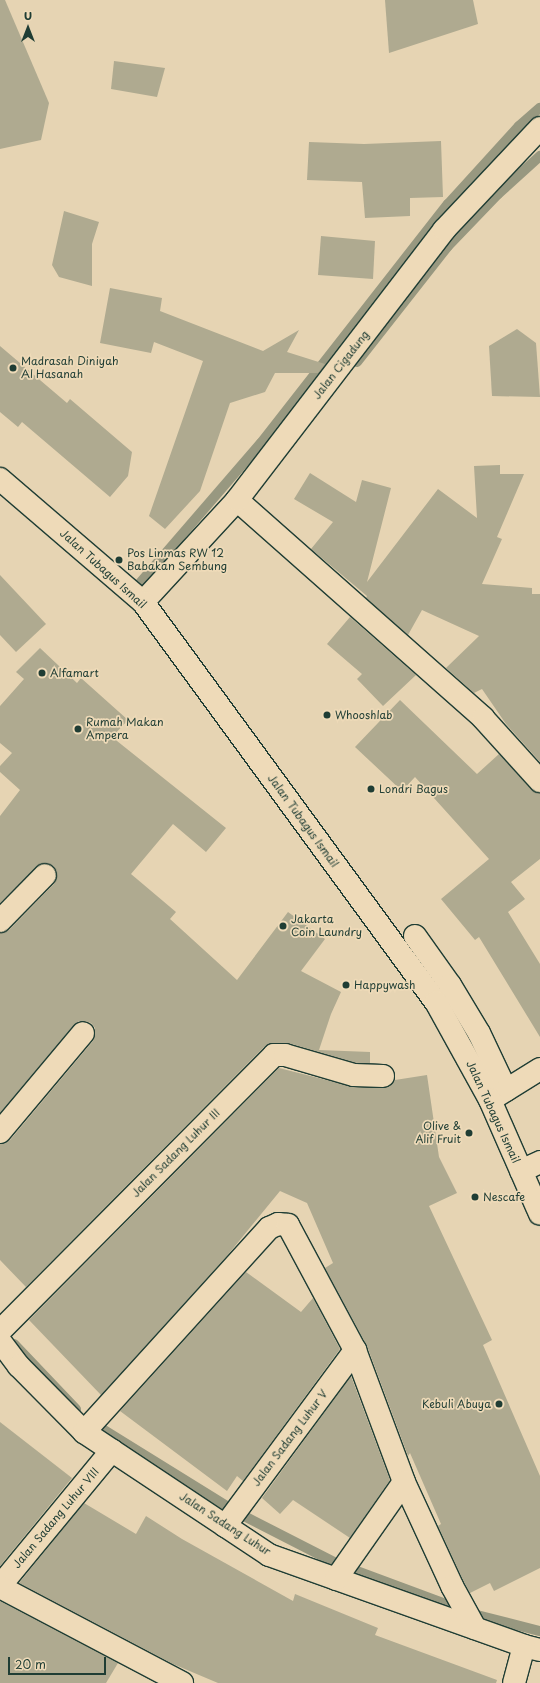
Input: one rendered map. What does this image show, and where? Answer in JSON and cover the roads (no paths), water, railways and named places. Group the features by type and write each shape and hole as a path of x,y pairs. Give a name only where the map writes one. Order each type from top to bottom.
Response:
{"street":[{"name":"Jalan Cigadung","path":"143,602 237,500 444,230 540,128"},
{"name":"Jalan Tubagus Ismail","path":"0,479 143,602 436,1002 498,1095 530,1167 540,1214"},
{"path":"237,500 483,718 540,781"},
{"path":"0,921 45,875"},
{"path":"415,936 450,985 479,1033 498,1095 540,1069"},
{"path":"0,1132 83,1033"},
{"name":"Jalan Sadang Luhur III","path":"0,1331 274,1055 285,1055 354,1075 383,1076"},
{"path":"84,1432 270,1228 278,1224 288,1225 355,1350 404,1482 452,1586 475,1628"},
{"name":"Jalan Sadang Luhur","path":"0,1341 19,1366 84,1432 269,1555 532,1648"},
{"name":"Jalan Sadang Luhur V","path":"225,1526 355,1350"},
{"name":"Jalan Sadang Luhur VIII","path":"0,1586 112,1450"},
{"path":"336,1579 404,1482"},
{"path":"0,1586 182,1683"},
{"path":"514,1683 532,1648"}],"waterway":[{"path":"140,583 261,443 448,204 519,126 540,108"},
{"path":"357,362 448,246 498,194 540,156"},
{"path":"14,1344 76,1409"},
{"path":"104,1430 225,1505"},
{"path":"246,1517 336,1563"},
{"path":"354,1570 454,1607"},
{"path":"477,1615 540,1631"}],"place":[{"name":"Madrasah Diniyah Al Hasanah","path":"13,368"},
{"name":"Pos Linmas RW 12 Babakan Sembung","path":"119,560"},
{"name":"Alfamart","path":"42,673"},
{"name":"Whooshlab","path":"327,715"},
{"name":"Rumah Makan Ampera","path":"78,729"},
{"name":"Londri Bagus","path":"371,789"},
{"name":"Jakarta Coin Laundry","path":"283,926"},
{"name":"Happywash","path":"346,985"},
{"name":"Olive & Alif Fruit","path":"469,1133"},
{"name":"Nescafe","path":"475,1197"},
{"name":"Kebuli Abuya","path":"499,1404"}]}
